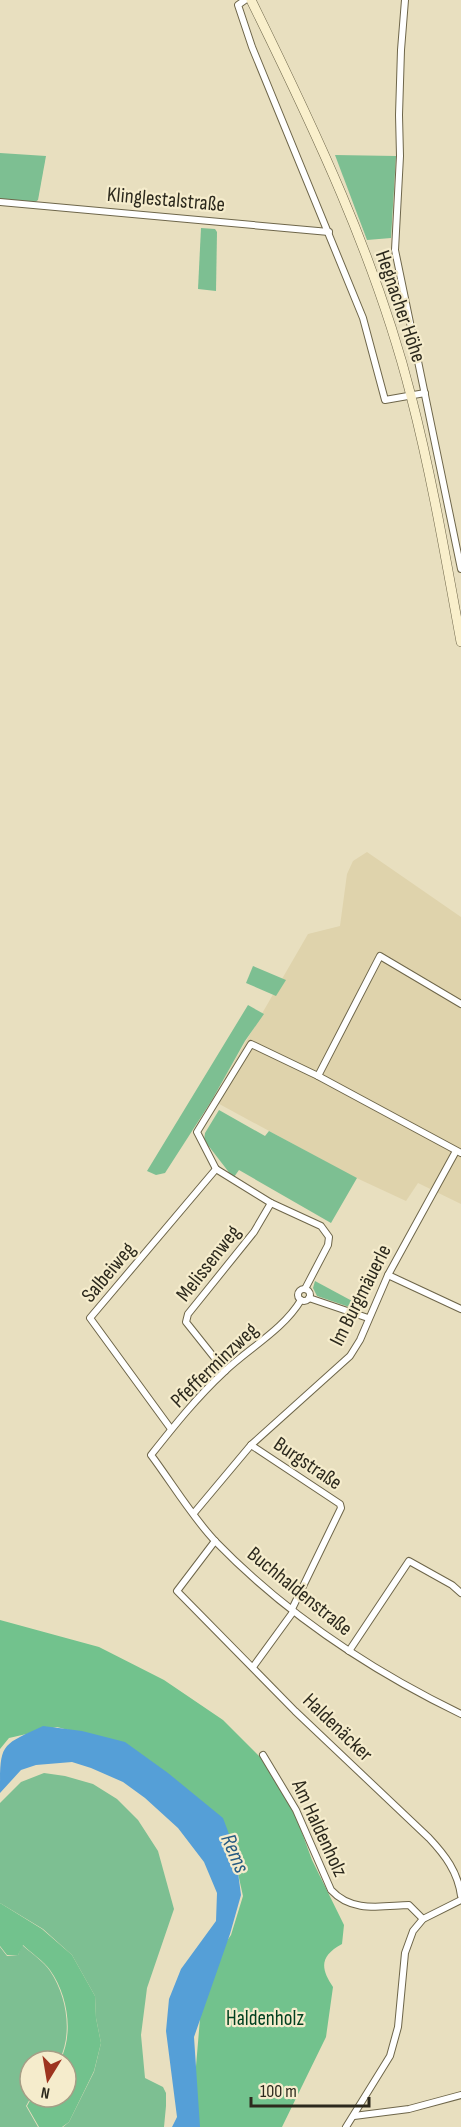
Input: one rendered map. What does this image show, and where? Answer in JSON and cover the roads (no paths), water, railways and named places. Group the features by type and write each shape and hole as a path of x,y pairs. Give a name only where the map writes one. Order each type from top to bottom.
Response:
{"main road":[{"name":"Hegnacher Höhe","path":"251,0 346,201 391,326 411,396 461,642"}],"street":[{"path":"245,0 238,5 252,47 363,318 385,400 425,393"},
{"name":"Hegnacher Höhe","path":"405,0 401,50 400,156 395,250 461,569"},
{"name":"Klinglestalstraße","path":"0,201 329,232"},
{"path":"318,1076 380,956 461,1004"},
{"path":"309,1298 309,1293 305,1289 328,1245 329,1237 321,1226 272,1203 216,1169 197,1132 251,1044 318,1076 458,1152"},
{"name":"Im Burgmäuerle","path":"194,1513 251,1445 350,1356 360,1340 388,1275 458,1152"},
{"name":"Salbeiweg","path":"171,1429 90,1318 216,1169"},
{"name":"Melissenweg","path":"225,1371 186,1322 188,1314 254,1232 272,1203"},
{"path":"388,1275 461,1309"},
{"name":"Pfefferminzweg","path":"151,1455 198,1398 225,1371 294,1312 301,1300 298,1294 305,1289"},
{"path":"301,1300 309,1298 368,1318"},
{"name":"Burgstraße","path":"251,1445 340,1504 341,1508 293,1611 253,1668"},
{"name":"Buchhaldenstraße","path":"151,1455 215,1541 309,1625 408,1688 461,1714"},
{"name":"Haldenäcker","path":"215,1541 177,1591 429,1838 445,1856 456,1877 461,1898"},
{"path":"349,1651 409,1561 452,1585 461,1593"},
{"name":"Am Haldenholz","path":"263,1755 296,1810 331,1890 337,1897 355,1906 409,1905 423,1919"},
{"path":"346,2127 390,2056 398,2027 405,1953 413,1931 423,1919 461,1898"},
{"path":"354,2116 409,2109 461,2095"}],"water":[{"path":"43,1726 82,1731 125,1742 168,1773 223,1818 235,1850 241,1895 230,1934 194,2037 200,2127 172,2127 177,2117 166,2031 169,1999 181,1969 216,1921 217,1893 204,1862 178,1828 145,1798 123,1782 72,1762 36,1765 21,1770 0,1793 2,1755 5,1748 18,1738"}],"water label":[{"name":"Rems","path":"236,1853"}],"park label":[{"name":"Haldenholz","path":"265,2018"}]}
